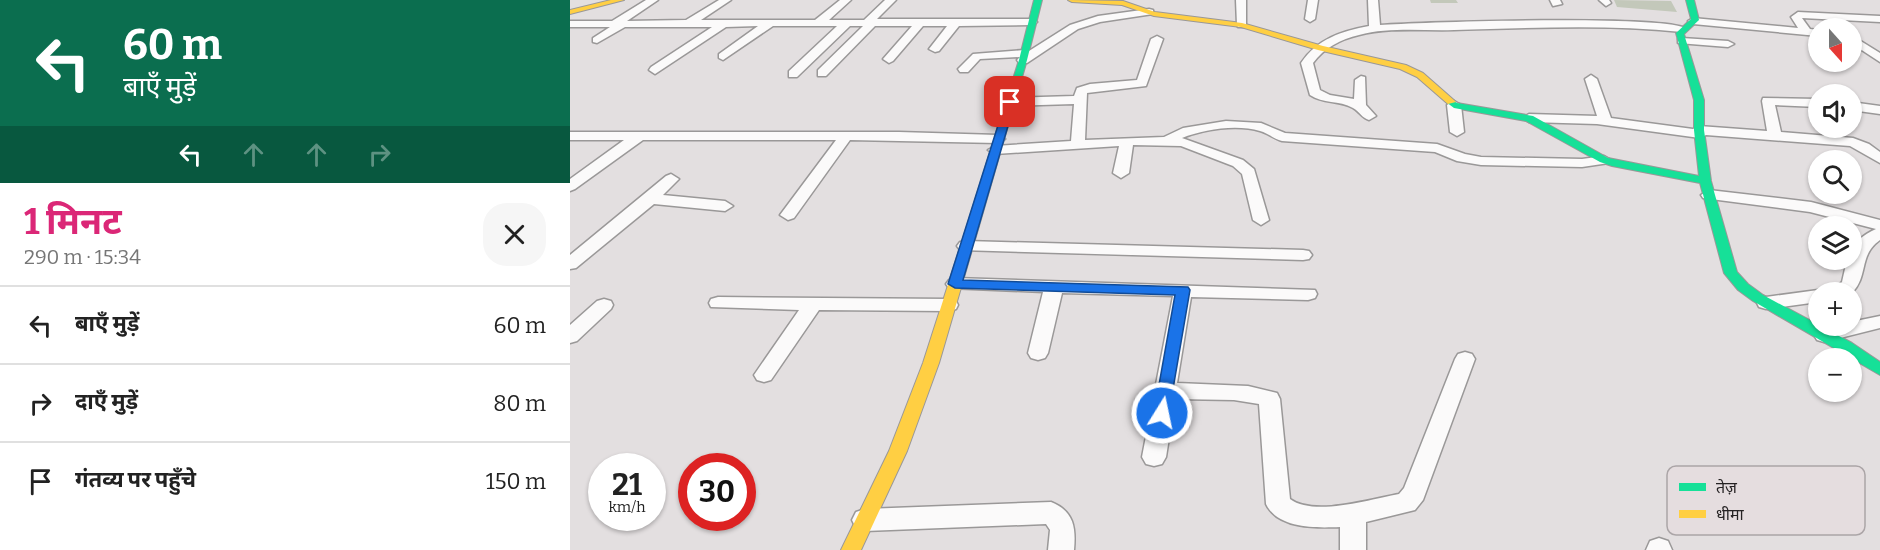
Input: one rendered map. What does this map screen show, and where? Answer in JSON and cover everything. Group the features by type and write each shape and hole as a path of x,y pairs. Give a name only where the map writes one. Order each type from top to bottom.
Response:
{"street":[{"path":"570,12 620,0"},
{"path":"597,40 653,0"},
{"path":"688,24 726,0"},
{"path":"818,23 846,0"},
{"path":"822,73 891,0"},
{"path":"851,550 898,451 931,363 1024,56 1038,0"},
{"path":"1072,0 1123,3 1149,12 1242,25 1413,71 1454,105 1529,118 1605,121 1700,132 1853,142 1880,159"},
{"path":"1241,0 1242,25"},
{"path":"1310,19 1313,0"},
{"path":"1373,0 1375,30"},
{"path":"1690,0 1695,16 1686,31 1699,100 1700,132 1707,188 1731,273 1738,285 1808,326"},
{"path":"963,69 977,56 1024,56 1074,27 1098,19 1149,12"},
{"path":"1808,28 1796,17 1798,15 1860,18"},
{"path":"1862,18 1880,19"},
{"path":"570,24 1032,22"},
{"path":"793,74 847,23"},
{"path":"889,59 920,23"},
{"path":"935,49 955,23"},
{"path":"655,70 723,24"},
{"path":"723,56 768,24"},
{"path":"1370,116 1360,104 1320,97 1314,92 1307,63 1321,48 1342,36 1375,30 1597,24 1645,25 1686,31 1808,32"},
{"path":"1686,31 1728,44"},
{"path":"1078,144 1081,91 1142,83 1157,39"},
{"path":"1862,46 1880,58"},
{"path":"1591,79 1605,121"},
{"path":"1360,104 1361,80"},
{"path":"1010,102 1080,100"},
{"path":"1775,136 1768,101 1808,103"},
{"path":"1454,105 1457,132"},
{"path":"1862,108 1880,110"},
{"path":"1529,118 1604,160 1707,188 1811,207 1880,225"},
{"path":"1169,140 1182,131 1250,126 1268,129 1282,137 1437,148 1470,160 1582,164 1604,160"},
{"path":"570,136 638,138 846,136 997,144 1078,144 1169,140 1202,148 1242,166 1251,177 1261,220"},
{"path":"788,214 846,136"},
{"path":"570,186 638,138"},
{"path":"1121,172 1127,141"},
{"path":"570,264 671,179"},
{"path":"650,199 725,206"},
{"path":"1852,282 1852,273 1860,249 1880,233"},
{"path":"966,246 1303,255"},
{"path":"955,284 1308,294"},
{"path":"1038,353 1054,287"},
{"path":"1154,457 1183,290"},
{"path":"1766,303 1808,297"},
{"path":"718,303 949,305"},
{"path":"764,375 813,304"},
{"path":"570,336 604,305"},
{"path":"1862,326 1880,322"},
{"path":"1826,336 1861,355 1880,369"},
{"path":"1166,391 1247,394 1269,399 1278,504 1283,510 1295,513 1353,516 1366,510 1406,503 1414,493 1464,359"},
{"path":"865,520 1051,513 1059,519 1063,530 1061,550"},
{"path":"1353,516 1353,550"}],"building":[{"path":"1430,0 1456,0 1458,3 1431,3"},
{"path":"1614,0 1671,1 1677,12 1617,7"}],"traffic: fast":[{"path":"973,226 1023,60 1038,0"},
{"path":"1690,0 1695,20 1680,33 1699,100 1699,130 1705,181 1731,273 1743,287 1758,298 1847,347 1880,369"},
{"path":"1451,102 1454,105 1529,118 1604,160 1616,164 1705,181"}],"traffic: slow":[{"path":"570,12 620,0"},
{"path":"1072,0 1123,3 1154,14 1242,25 1321,48 1403,67 1420,75 1451,102"},
{"path":"851,550 898,451 931,363 973,226"}],"route":[{"path":"1010,102 955,284 1183,290 1162,413"}]}
